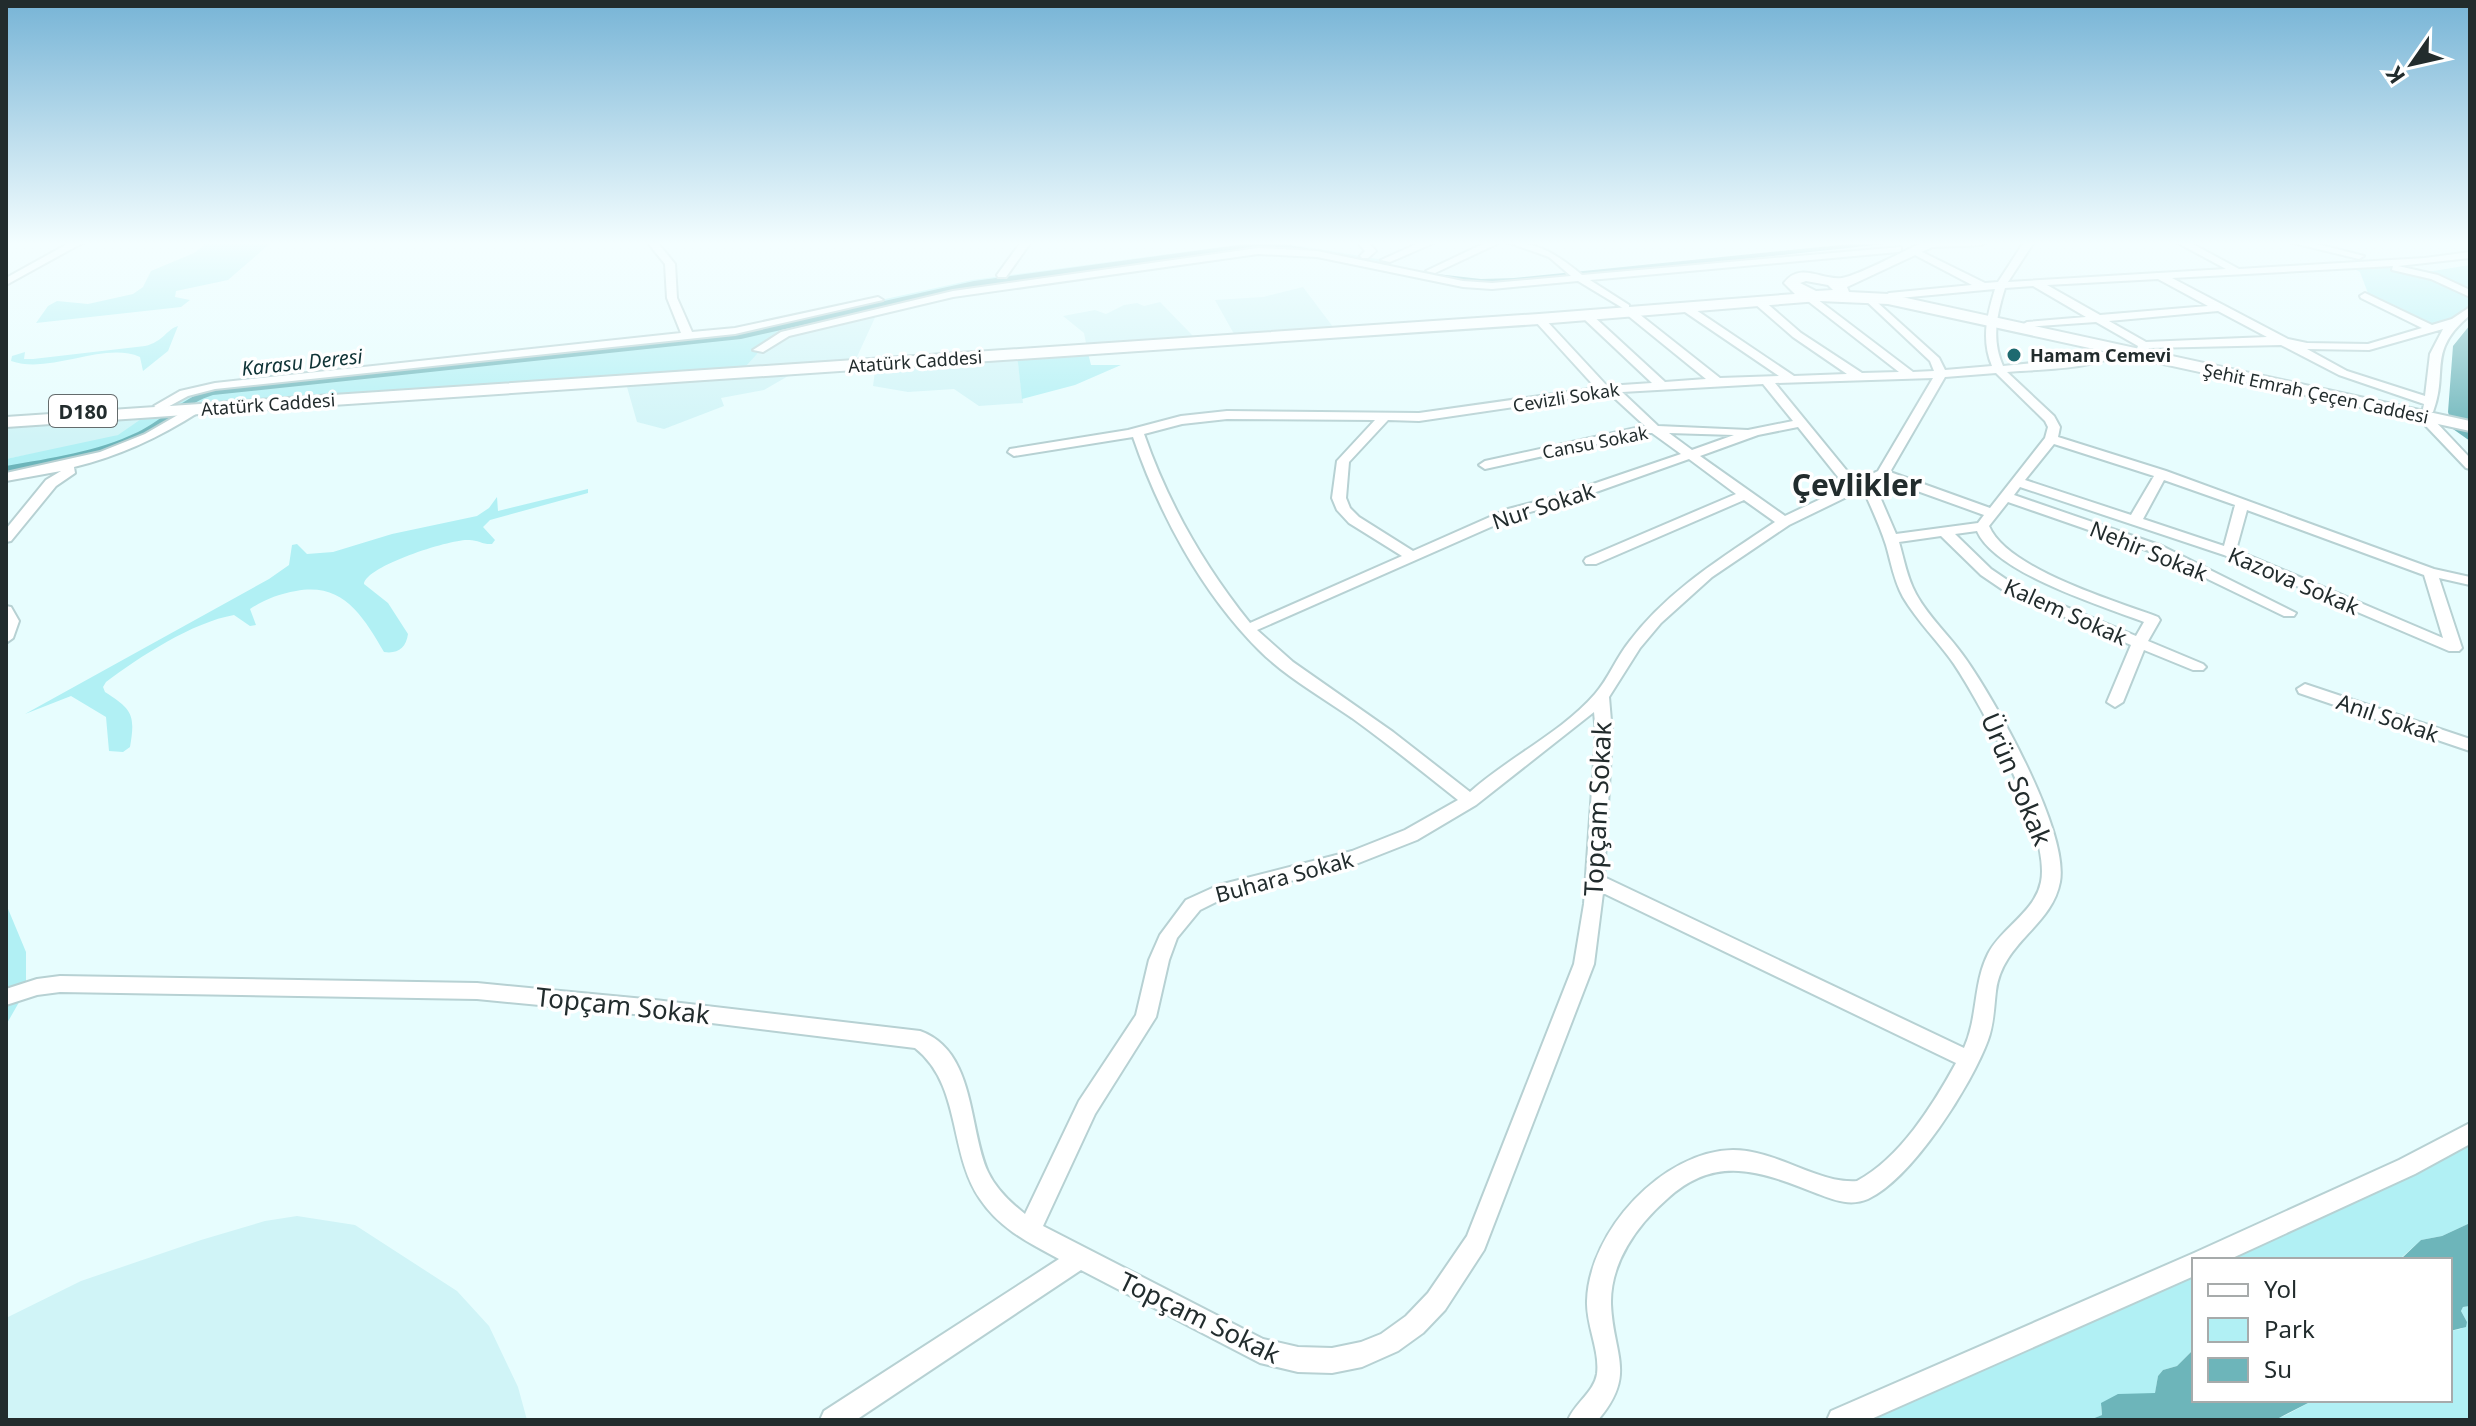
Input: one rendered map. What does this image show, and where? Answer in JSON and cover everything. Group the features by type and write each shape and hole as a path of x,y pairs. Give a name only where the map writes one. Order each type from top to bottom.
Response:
{"highway":[{"name":"Atatürk Caddesi","path":"199,406 1587,316 1638,309"},
{"name":"Atatürk Caddesi","path":"6,419 1670,309"},
{"name":"Şehit Emrah Çeçen Caddesi","path":"1930,309 2027,325 2430,411 2470,424"},
{"name":"Şehit Emrah Çeçen Caddesi","path":"1943,309 2120,350 2143,350"}],"street":[{"path":"676,309 688,336"},
{"path":"156,409 184,393 215,386 688,336 752,328 839,309"},
{"path":"759,350 785,334 892,309"},
{"path":"1687,309 1794,381"},
{"path":"1767,309 1797,335 1861,378"},
{"path":"1845,309 1910,375"},
{"path":"1880,309 1935,360 1941,374 1868,482 1992,513"},
{"path":"1995,309 1992,354 1995,368 2050,419 2054,427 2051,439 1982,526 1982,534 2031,570 2153,620 2139,643 2115,702"},
{"path":"2082,309 2143,350 2193,341 2273,340 2369,347 2454,322"},
{"path":"2027,325 2214,309"},
{"path":"2222,309 2343,373 2430,411"},
{"path":"2390,309 2432,329"},
{"path":"1627,310 1717,382"},
{"path":"2470,310 2454,322 2437,342 2430,411 2430,423 2470,465"},
{"path":"1587,316 1661,385"},
{"path":"1539,319 1608,390 1656,430 1784,522"},
{"name":"Cevizli Sokak","path":"1014,452 1138,433 1181,420 1236,414 1384,418 1459,413 1608,390 1717,382 1941,374 2082,361 2120,350"},
{"name":"Ürün Sokak","path":"1581,1420 1605,1392 1611,1375 1600,1317 1602,1281 1611,1255 1646,1204 1686,1172 1722,1159 1770,1164 1825,1186 1858,1192 1888,1172 1953,1091 1970,1060 1983,1026 1986,984 1993,960 2008,937 2038,907 2051,882 2048,848 2033,806 1989,710 1962,663 1909,595 1868,482 1801,423 1767,381"},
{"path":"6,538 51,483 82,464 144,440 199,406"},
{"path":"1384,418 1343,461 1339,498 1344,510 1354,520 1413,557"},
{"name":"Nur Sokak","path":"1248,629 1513,512 1560,500 1755,432 1801,423"},
{"name":"Cansu Sokak","path":"1485,465 1656,430 1755,432"},
{"path":"1138,433 1159,488 1188,543 1248,629 1296,674 1360,716 1470,801"},
{"path":"2051,439 2161,474 2430,572 2470,581"},
{"path":"6,477 82,464"},
{"path":"2135,521 2161,474"},
{"name":"Topçam Sokak","path":"6,997 37,987 60,984 477,991 655,1008 920,1040 943,1059 951,1074 976,1171 987,1193 1000,1209 1029,1231 1260,1351 1292,1361 1320,1364 1343,1360 1397,1338 1440,1299 1476,1242 1584,964 1595,881 1604,733 1601,697 1634,645 1656,620 1717,566 1784,522 1868,482"},
{"name":"Kazova Sokak","path":"2017,482 2229,552 2454,648 2430,572"},
{"path":"1591,561 1746,494"},
{"name":"Nehir Sokak","path":"2005,496 2157,549 2289,613"},
{"path":"2229,552 2242,504"},
{"path":"1891,539 1982,526"},
{"name":"Kalem Sokak","path":"1946,533 1986,572 2011,589 2198,667"},
{"path":"6,610 12,621 6,638"},
{"name":"Anıl Sokak","path":"2305,689 2470,745"},
{"name":"Buhara Sokak","path":"1029,1231 1087,1108 1146,1017 1159,960 1169,935 1193,905 1219,892 1375,851 1411,835 1470,801 1601,697"},
{"path":"1595,881 1970,1060"},
{"path":"2207,1258 2407,1167 2470,1133"},
{"path":"833,1420 1080,1258"},
{"path":"1840,1420 2192,1265"}],"shaded area":[{"path":"1117,309 1166,309 1193,336 1086,343 1084,333 1063,316 1095,310 1106,314"},
{"path":"1220,309 1319,309 1333,327 1234,334"},
{"path":"878,311 856,359 746,366 776,338"},
{"path":"1017,354 1023,403 979,406 954,389 908,392 873,386 876,363"},
{"path":"802,368 764,390 721,398 724,406 664,429 637,422 625,380"},
{"path":"152,412 109,439 6,459 6,422"},
{"path":"297,1216 355,1225 457,1291 489,1326 518,1387 527,1420 6,1420 6,1318 81,1281 201,1240 265,1221"}],"green space":[{"path":"46,309 167,309 36,323"},
{"path":"842,309 896,309 785,334 767,343 746,366 203,403 176,423 111,454 6,477 6,459 118,435 160,406 190,391 767,325"},
{"path":"2393,309 2470,309 2454,322 2432,329"},
{"path":"178,326 168,351 143,371 140,357 125,353 43,364 11,361 12,356 25,352 24,359 33,359 145,346"},
{"path":"1087,349 1091,365 1121,365 1075,385 1022,399 1017,354"},
{"path":"588,489 588,493 490,520 483,527 495,540 492,544 471,540 443,544 392,562 368,577 364,584 388,603 408,634 397,651 384,652 359,615 339,597 327,592 296,591 250,609 256,625 250,626 234,615 201,625 150,652 106,682 103,687 105,692 126,708 132,719 130,747 123,752 109,751 106,717 71,696 25,714 269,579 289,565 292,545 297,544 307,554 333,552 392,534 477,516 489,508 497,497 498,511"},
{"path":"6,904 26,952 26,990 6,1025"},
{"path":"2470,1133 2470,1223 2442,1236 2421,1240 2401,1258 2207,1258"},
{"path":"2192,1265 2192,1351 2177,1366 2163,1370 2158,1376 2155,1394 2101,1406 2102,1415 2092,1419 1840,1420"},
{"path":"2470,1306 2470,1420 2267,1420 2284,1416 2310,1402 2452,1402 2452,1331 2461,1329 2467,1322 2461,1311 2463,1307"}],"water":[{"path":"2470,325 2470,441 2453,429 2448,412 2453,346"},
{"path":"2470,1223 2470,1306 2463,1307 2461,1311 2467,1322 2466,1327 2452,1330 2452,1258 2402,1258 2421,1240 2442,1236"},
{"path":"2192,1351 2192,1402 2310,1402 2275,1420 2066,1420 2092,1419 2102,1415 2101,1403 2118,1394 2155,1393 2158,1376 2163,1370 2177,1366"}],"waterway":[{"name":"Karasu Deresi","path":"6,469 76,456 127,441 152,428 185,404 212,392 741,336 864,309"}],"place":[{"name":"Hamam Cemevi","path":"2014,355"}],"district":[{"name":"Çevlikler","path":"1857,484"}]}
